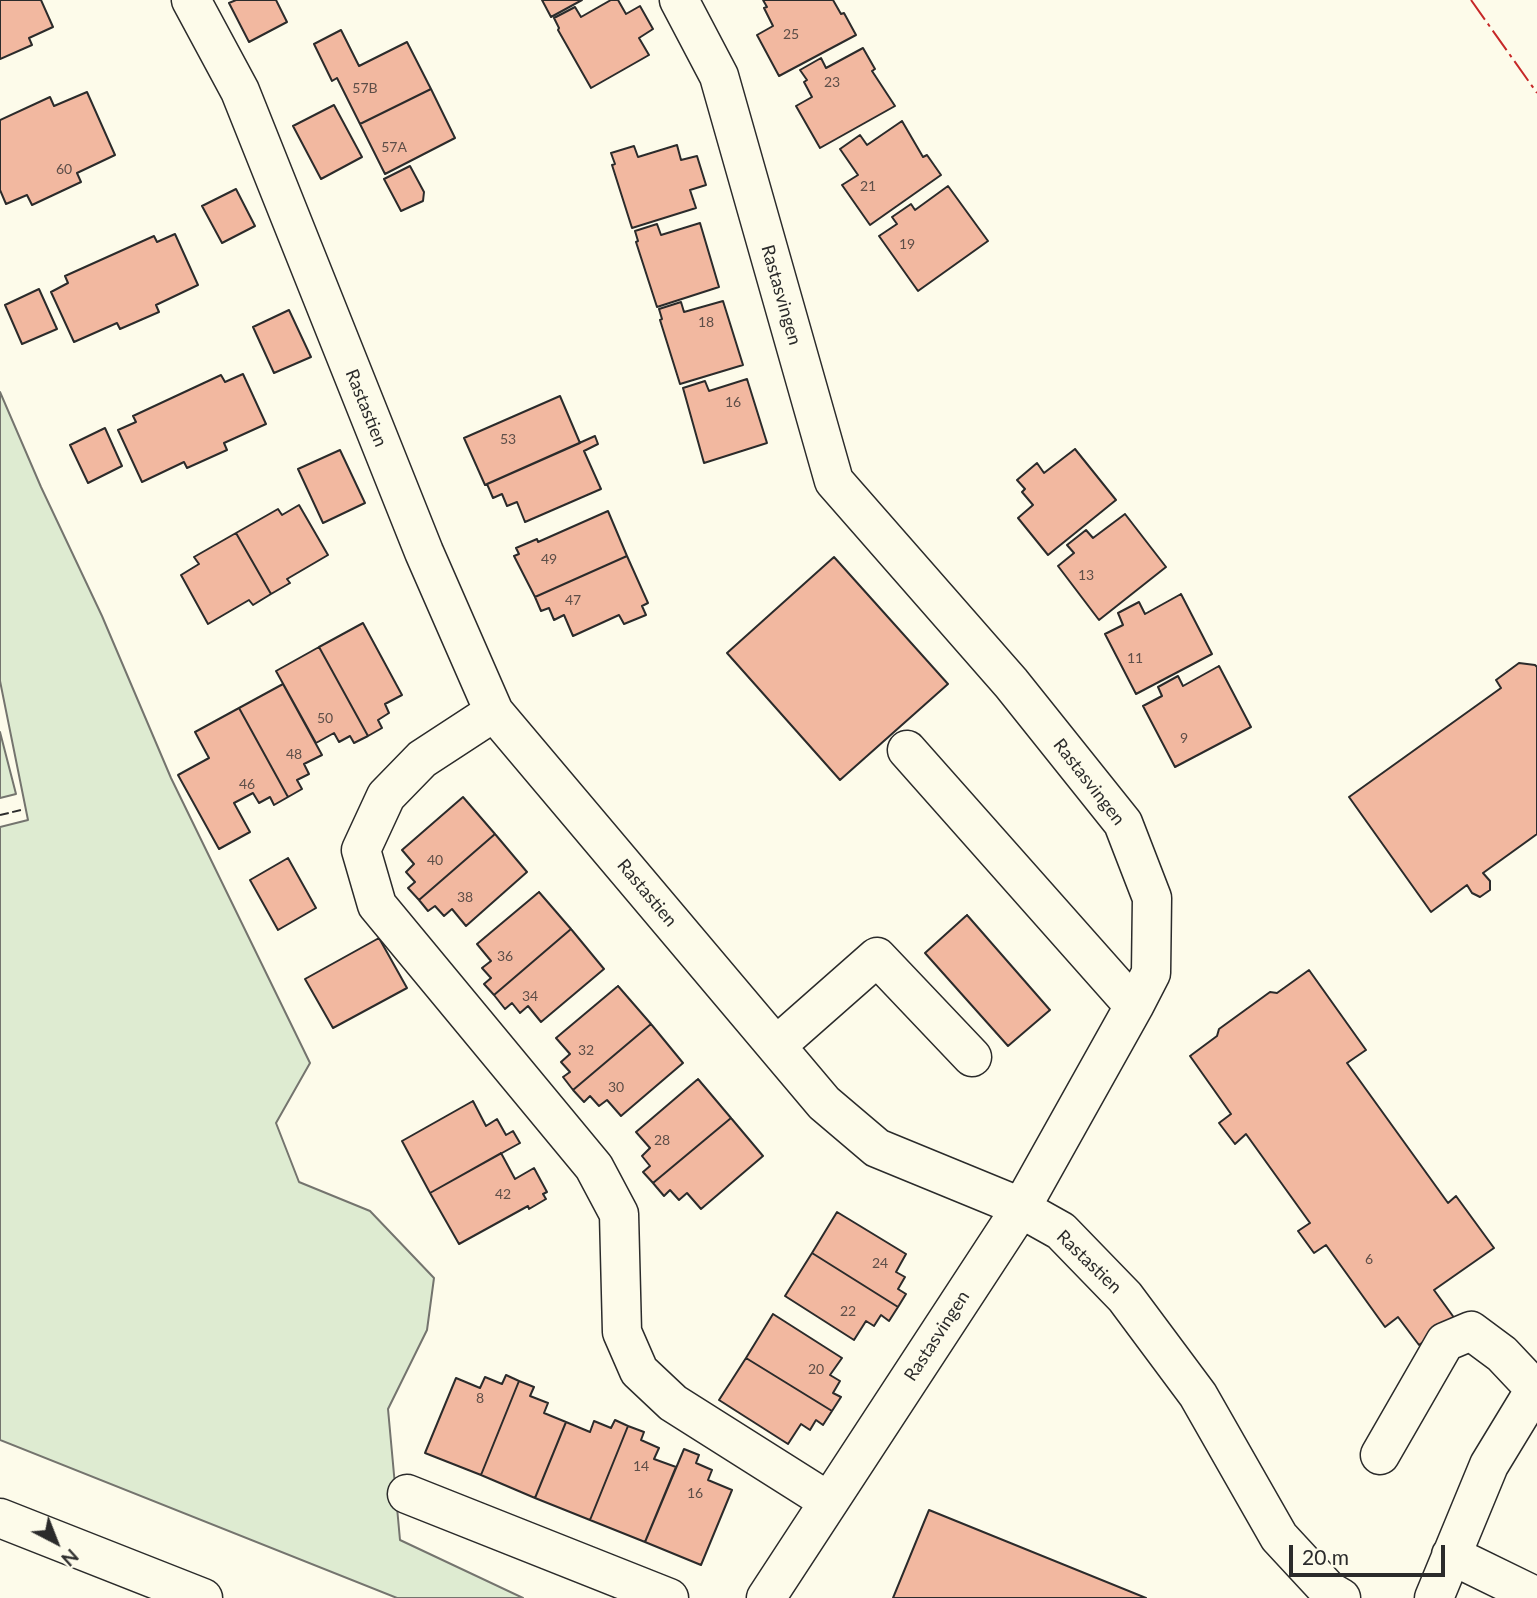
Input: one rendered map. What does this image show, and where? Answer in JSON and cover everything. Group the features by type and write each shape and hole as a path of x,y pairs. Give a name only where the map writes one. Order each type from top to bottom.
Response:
{"street":[{"name":"Rastastien","path":"191,0 240,91 424,552 494,712 824,1103 877,1148 1021,1208 1061,1231 1125,1297 1198,1395 1279,1538 1329,1591 1341,1598"},
{"name":"Rastasvingen","path":"679,0 719,76 834,481 1011,682 1123,823 1152,898 1151,972 1133,1006 1021,1208 766,1598"},
{"path":"494,712 422,759 386,796 361,850 377,905 594,1167 619,1214 622,1332 639,1371 673,1403 828,1502"},
{"path":"907,750 1133,1006"},
{"path":"776,1046 877,957 972,1057"},
{"path":"1380,1455 1445,1342 1471,1331 1502,1354 1536,1387 1489,1465 1434,1598"},
{"path":"407,1494 669,1598"},
{"path":"0,1518 203,1598"},
{"path":"1451,1555 1537,1597"}],"green space":[{"path":"0,392 102,616 171,778 310,1063 276,1123 299,1182 370,1211 434,1278 427,1330 388,1409 400,1540 523,1598 397,1598 0,1440 0,827 28,820 0,681"},
{"path":"0,732 16,794 0,798"}],"building":[{"path":"0,0 41,0 53,27 29,38 32,45 0,59"},
{"path":"236,0 276,0 287,22 249,42 229,3"},
{"path":"542,0 582,0 551,17"},
{"path":"611,0 618,0 626,14 640,6 653,29 639,38 649,55 591,88 554,18 575,7 581,17"},
{"path":"763,0 833,0 856,35 779,76 757,35 773,26"},
{"path":"341,30 359,66 407,42 431,89 360,124 337,78 332,81 314,44"},
{"path":"863,48 875,69 872,71 895,106 820,148 796,106 812,97 804,82 807,80 800,70 821,58 826,68"},
{"path":"431,89 455,138 385,174 360,124"},
{"path":"87,92 115,155 77,173 81,182 32,205 27,195 6,204 0,190 0,120 50,97 54,106"},
{"path":"334,105 362,157 321,179 293,126"},
{"path":"902,121 923,157 927,155 941,175 870,225 842,185 858,175 840,149 860,135 867,145"},
{"path":"677,145 681,160 697,156 706,185 690,190 696,208 632,228 612,165 615,164 611,153 634,146 638,157"},
{"path":"410,166 424,192 423,201 401,211 384,179"},
{"path":"948,186 988,241 918,291 879,236 897,224 892,217 911,204 915,210"},
{"path":"236,189 255,226 222,243 202,206"},
{"path":"700,223 719,287 657,307 635,231 657,224 661,235"},
{"path":"175,234 198,285 156,305 159,312 120,329 117,323 74,342 51,292 68,283 65,276 154,236 157,242"},
{"path":"39,289 57,329 22,344 5,305"},
{"path":"723,301 743,365 680,384 659,309 681,302 684,312"},
{"path":"289,310 311,357 274,373 253,327"},
{"path":"243,374 266,424 224,443 227,450 187,468 184,462 142,482 118,430 136,422 133,416 221,375 225,382"},
{"path":"747,379 767,443 704,463 683,388 705,381 709,391"},
{"path":"560,396 580,443 485,485 464,438"},
{"path":"105,428 122,466 88,483 70,445"},
{"path":"595,436 598,444 584,451 601,489 525,522 517,502 507,506 502,494 493,498 487,484"},
{"path":"1075,449 1116,500 1048,555 1018,518 1033,505 1022,492 1025,489 1017,480 1037,463 1044,473"},
{"path":"340,450 365,503 323,523 298,469"},
{"path":"299,505 328,555 287,579 290,583 271,594 236,533 278,509 282,515"},
{"path":"608,511 627,556 535,597 514,556 519,554 516,548 537,539 538,542"},
{"path":"1125,514 1166,567 1099,620 1058,566 1074,553 1067,545 1086,530 1093,538"},
{"path":"236,533 271,594 253,605 249,600 208,624 181,575 199,564 194,557"},
{"path":"627,556 648,603 642,606 646,615 624,624 619,615 573,636 564,615 554,620 549,608 541,611 535,597"},
{"path":"834,557 948,684 840,780 727,653"},
{"path":"1181,594 1212,654 1136,694 1105,634 1123,625 1118,613 1139,602 1145,614"},
{"path":"363,623 402,695 385,704 389,713 378,720 382,728 368,736 319,647"},
{"path":"319,647 368,736 354,743 350,736 339,742 334,733 316,743 276,671"},
{"path":"1519,663 1537,667 1537,834 1483,873 1490,881 1490,890 1480,897 1472,893 1467,885 1431,912 1349,797 1501,688 1496,680"},
{"path":"1219,666 1251,727 1175,767 1143,706 1162,696 1158,687 1178,676 1183,686"},
{"path":"283,684 322,755 304,764 309,774 297,780 302,789 288,797 239,708"},
{"path":"239,708 288,797 274,805 270,797 259,803 253,793 234,803 250,832 219,849 178,775 209,758 195,732"},
{"path":"463,797 495,834 419,900 408,888 415,882 406,872 414,864 402,850"},
{"path":"495,834 527,872 466,926 452,909 444,916 435,906 428,911 419,900"},
{"path":"288,858 316,908 278,930 250,880"},
{"path":"539,892 571,929 494,995 484,984 491,978 482,968 491,961 477,944"},
{"path":"967,915 1050,1010 1008,1046 925,953"},
{"path":"571,929 604,969 541,1022 528,1006 520,1013 512,1003 505,1009 494,995"},
{"path":"379,938 407,988 333,1028 305,979"},
{"path":"1309,970 1366,1050 1347,1063 1448,1203 1456,1196 1494,1248 1434,1290 1455,1319 1419,1345 1398,1317 1385,1327 1326,1245 1314,1253 1298,1231 1310,1223 1246,1134 1235,1144 1219,1123 1231,1114 1190,1056 1217,1036 1219,1029 1270,992 1277,993"},
{"path":"618,986 651,1024 573,1090 563,1077 570,1072 561,1062 570,1054 556,1038"},
{"path":"651,1024 683,1063 621,1116 607,1100 599,1106 590,1096 584,1102 573,1090"},
{"path":"698,1079 731,1118 653,1183 643,1172 650,1166 642,1156 650,1148 636,1132"},
{"path":"473,1101 486,1126 497,1119 506,1135 513,1131 520,1143 430,1193 402,1141"},
{"path":"731,1118 763,1156 701,1209 687,1193 679,1200 670,1190 664,1196 653,1183"},
{"path":"501,1153 515,1179 534,1168 547,1192 543,1194 546,1199 459,1244 430,1193"},
{"path":"837,1212 906,1254 896,1272 905,1277 898,1289 906,1294 898,1307 812,1253"},
{"path":"812,1253 898,1307 889,1321 881,1315 874,1326 866,1321 854,1340 785,1296"},
{"path":"773,1314 842,1358 830,1375 840,1381 833,1393 841,1397 832,1411 746,1358"},
{"path":"746,1358 832,1411 823,1425 816,1420 810,1430 801,1424 788,1444 719,1400"},
{"path":"506,1375 519,1381 481,1475 425,1453 456,1378 480,1388 485,1377 502,1384"},
{"path":"519,1381 534,1387 530,1396 548,1403 544,1413 566,1422 535,1498 481,1475"},
{"path":"615,1420 628,1426 590,1520 535,1498 566,1422 590,1432 594,1421 611,1428"},
{"path":"628,1426 644,1432 641,1440 659,1448 654,1459 676,1467 645,1542 590,1520"},
{"path":"684,1449 699,1455 696,1463 712,1470 708,1480 732,1490 701,1565 645,1542"},
{"path":"929,1510 1146,1598 893,1598"}],"fence":[{"path":"0,815 21,810"}],"power":[{"path":"1471,0 1537,93"}]}
